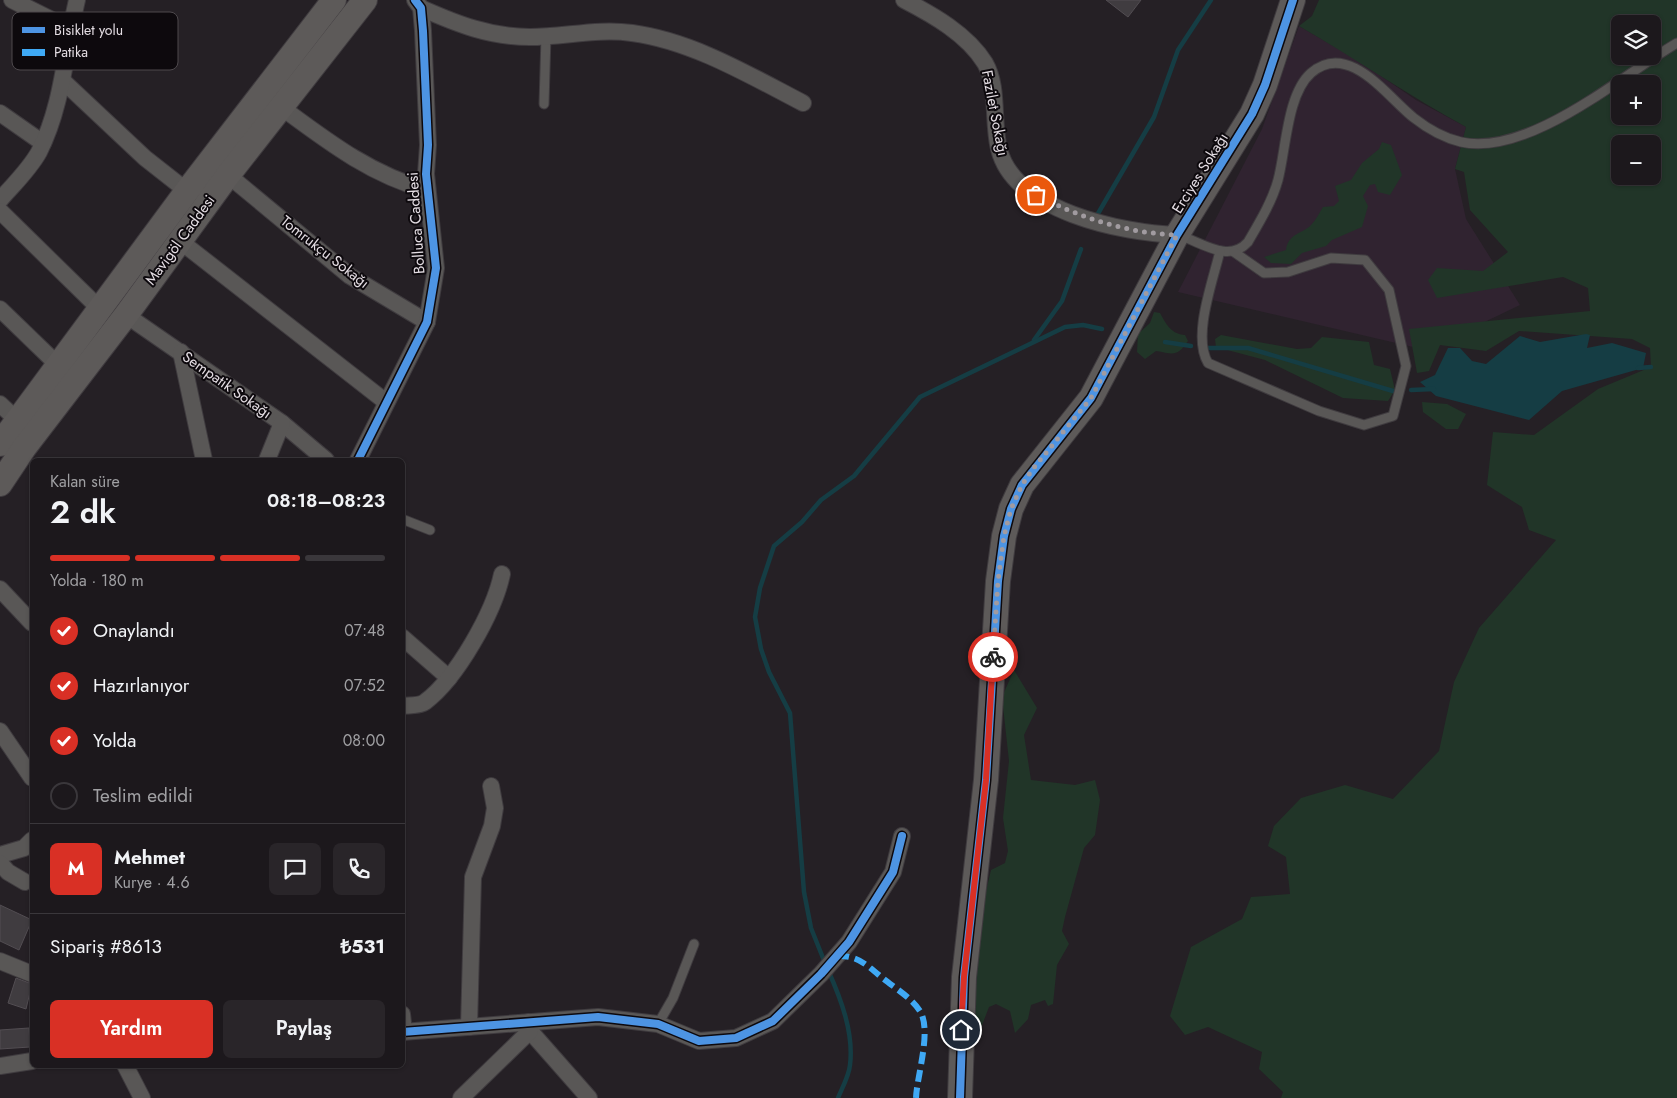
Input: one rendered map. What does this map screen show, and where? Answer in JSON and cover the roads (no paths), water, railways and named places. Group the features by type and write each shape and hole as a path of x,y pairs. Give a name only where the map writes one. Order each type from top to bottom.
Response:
{"street":[{"path":"12,0 36,12"},
{"name":"Mavigöl Caddesi","path":"0,444 101,310 187,191 334,0"},
{"name":"Mavigöl Caddesi","path":"0,484 69,387 126,315 228,175 365,0"},
{"name":"Fazilet Sokağı","path":"904,0 955,31 984,62 990,75 999,150 1007,169 1024,189 1060,208 1098,223 1151,234 1177,235"},
{"name":"Erciyes Sokağı","path":"960,1098 964,977 986,780 998,581 1004,536 1011,509 1022,485 1091,398 1177,235 1252,114 1265,85 1294,0"},
{"path":"418,4 467,28 491,34 546,36 608,31 653,37 685,47 742,72 803,103"},
{"name":"Bolluca Caddesi","path":"359,458 427,322 436,268 427,190 428,145 418,4"},
{"path":"0,200 28,168 43,143 63,81 64,70"},
{"path":"63,81 146,158 187,191"},
{"path":"281,107 337,148 369,168 399,182 427,190"},
{"path":"0,113 43,143"},
{"name":"Tomrukçu Sokağı","path":"228,175 350,276 427,322"},
{"path":"0,211 101,310"},
{"path":"180,241 386,402"},
{"path":"0,308 58,365"},
{"name":"Sempatik Sokağı","path":"126,315 282,424 324,458"},
{"path":"181,352 204,458"},
{"path":"0,404 17,420"},
{"path":"268,458 282,424"},
{"path":"405,706 424,703 450,678 468,651 498,592 502,574"},
{"path":"0,589 30,621"},
{"path":"405,640 450,678"},
{"path":"0,731 30,775"},
{"path":"469,1027 473,877 492,826 495,808 491,786"},
{"path":"405,1032 469,1027 530,1027 598,1017 658,1024 700,1042 736,1038 773,1020 826,968 849,942 893,872 902,836"},
{"path":"0,855 24,848 30,842"},
{"path":"0,863 8,872 25,882"},
{"path":"0,961 30,973"},
{"path":"470,1095 530,1027"},
{"path":"530,1027 589,1098"},
{"path":"0,1066 30,1060"},
{"path":"127,1068 142,1098"}],"lane":[{"path":"544,104 546,36"},
{"path":"1234,252 1248,242 1277,182 1296,95 1304,82 1321,67 1332,64 1358,69 1373,79 1414,118 1434,131 1464,142 1479,143 1517,136 1584,105 1677,42"},
{"path":"1177,235 1220,251 1234,252 1264,272 1288,272 1331,258 1365,260 1389,290 1406,366 1393,416 1364,425 1320,411 1208,363 1203,354 1201,336 1220,251"},
{"path":"405,520 430,530"},
{"path":"658,1024 672,998 694,944"}],"water":[{"path":"1586,334 1590,335 1587,348 1612,343 1646,353 1643,368 1562,391 1529,420 1436,396 1420,382 1435,375 1448,348 1460,348 1472,361 1486,364 1520,336 1540,342"}],"waterway":[{"path":"1096,217 1154,117 1178,50 1211,0"},
{"path":"1034,340 1062,301 1081,249"},
{"path":"825,963 811,928 804,892 790,713 769,672 761,649 755,617 760,588 774,546 802,522 821,500 854,476 920,397 1065,327 1083,325 1102,329"},
{"path":"1165,342 1191,346"},
{"path":"1208,348 1248,348 1393,391"},
{"path":"1638,368 1651,367"},
{"path":"1411,390 1434,389"},
{"path":"828,970 842,1004 851,1053 847,1078 838,1098"}]}
